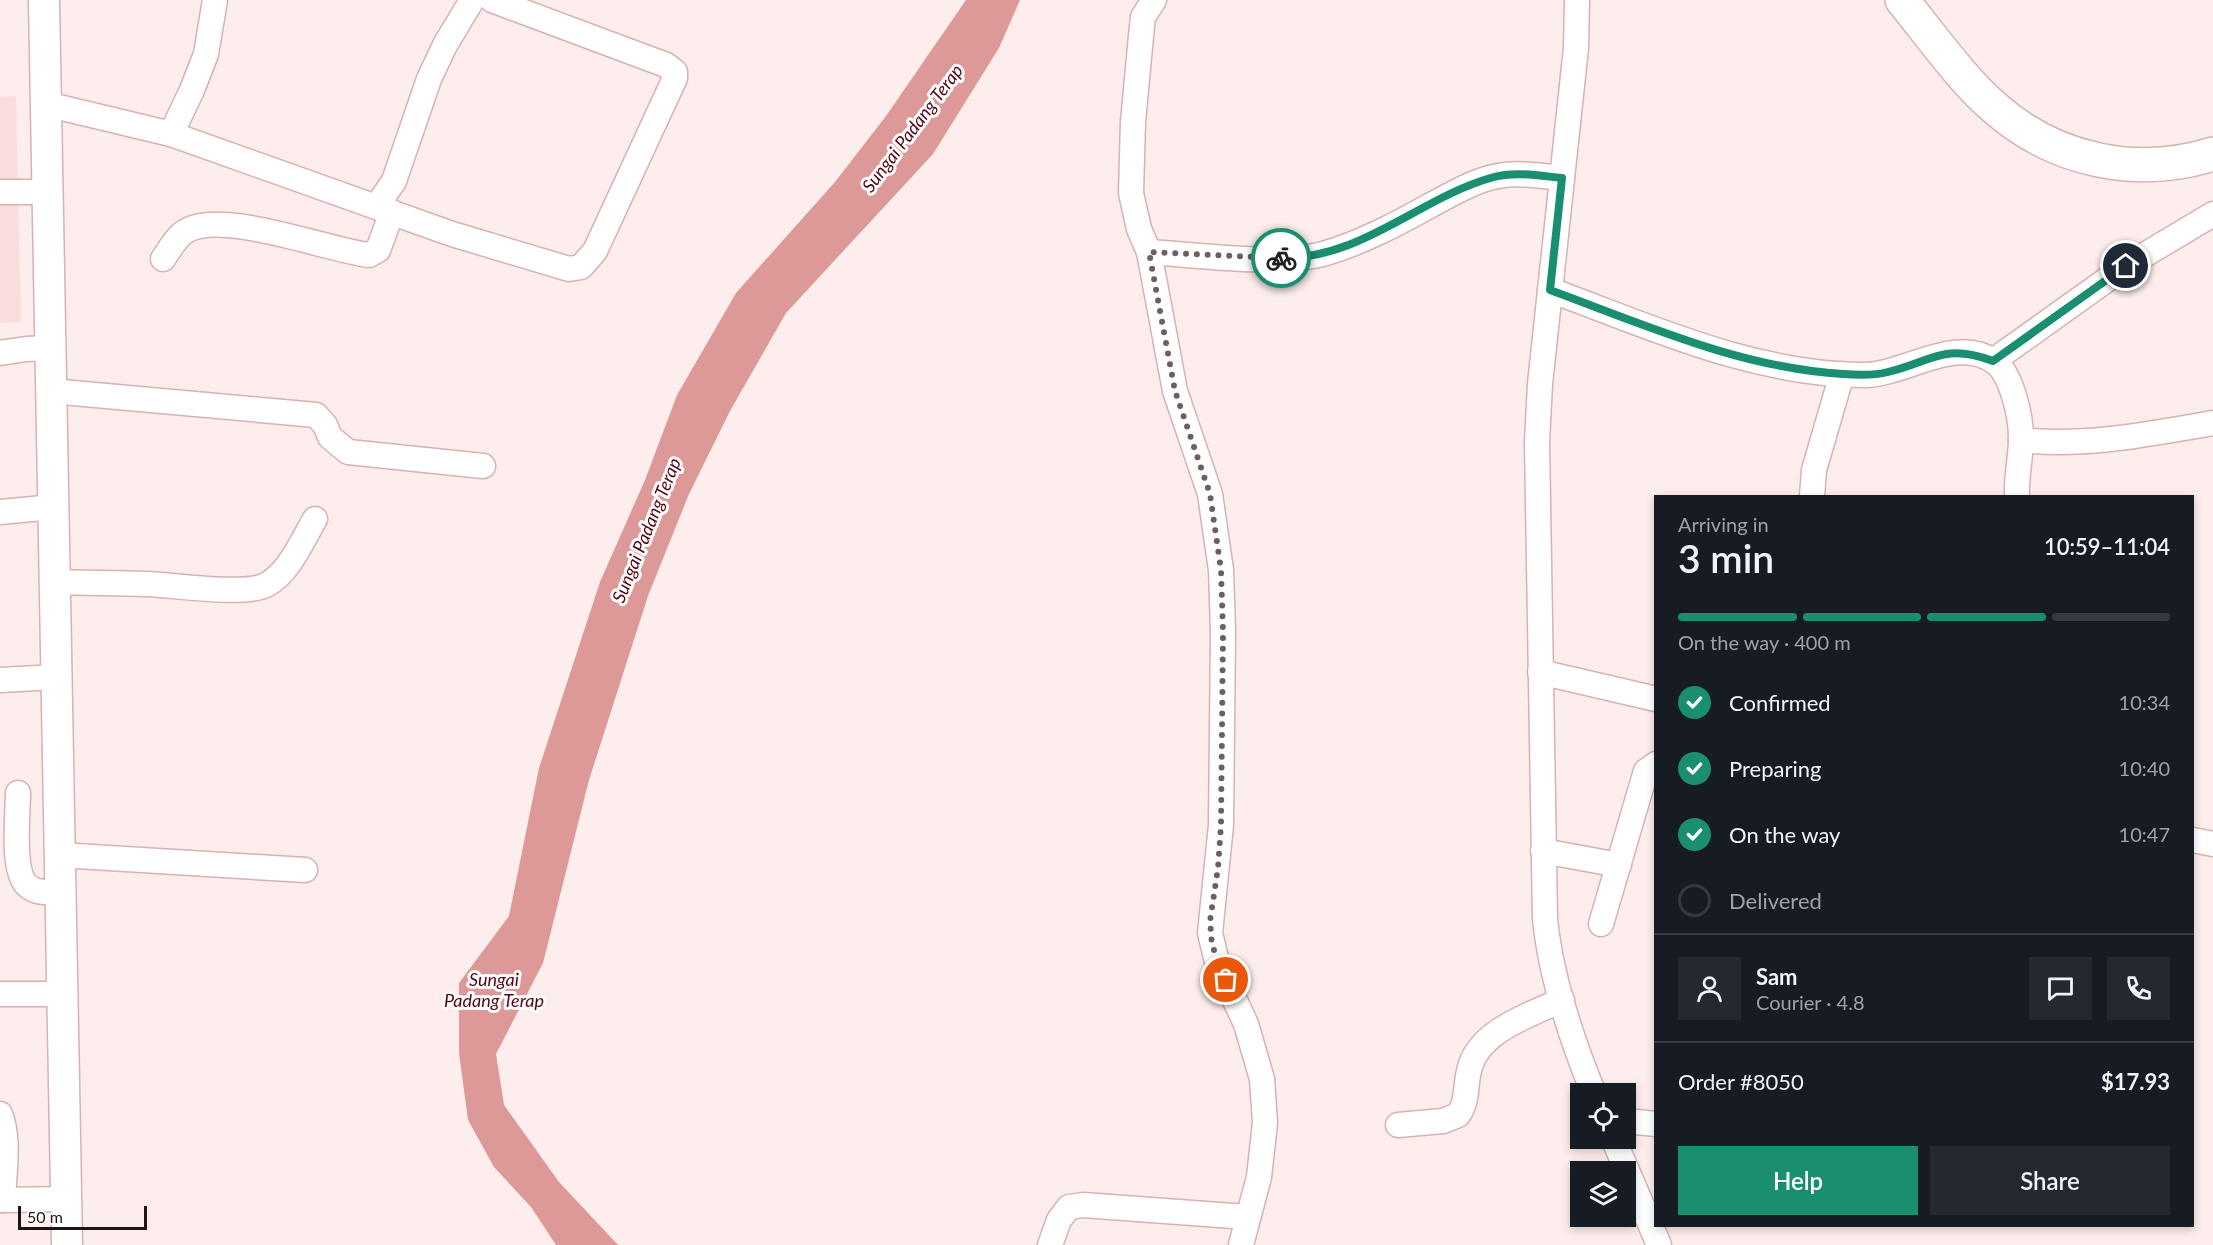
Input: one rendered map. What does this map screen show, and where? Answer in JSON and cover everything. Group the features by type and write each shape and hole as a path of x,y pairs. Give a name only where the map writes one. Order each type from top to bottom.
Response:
{"highway":[{"path":"1902,0 1942,50 1994,107 2040,140 2065,153 2111,163 2151,166 2195,160 2213,154"},
{"path":"1925,0 1996,89 2025,110 2077,135 2116,143 2164,145 2213,132"}],"main road":[{"path":"44,0 67,1245"}],"street":[{"path":"171,134 206,54 215,0"},
{"path":"163,259 176,239 186,231 205,225 276,233 369,255 378,250 386,210 383,197 393,181 429,79 444,45 472,0"},
{"path":"46,104 171,134 452,234 569,269 581,267 595,251 675,78 675,72 666,65 492,0"},
{"path":"1154,0 1143,17 1131,178 1134,211 1149,252 1175,391 1210,494 1221,570 1223,631 1221,825 1218,868 1210,921 1212,945 1217,962 1246,1024 1262,1079 1265,1123 1258,1177 1240,1245"},
{"path":"1577,0 1576,48 1540,384 1537,442 1543,851 1547,935 1562,1000 1580,1061 1589,1083"},
{"path":"1149,252 1254,258 1307,257 1346,246 1397,223 1460,190 1495,176 1562,178"},
{"path":"0,192 48,192"},
{"path":"1993,361 2126,266 2213,214"},
{"path":"1550,290 1746,358 1798,370 1842,374 1885,373 1944,353 1976,355 1993,361 2003,372 2010,387 2019,421 2021,440 2017,495"},
{"path":"0,354 26,349 51,348"},
{"path":"1812,495 1814,470 1842,374"},
{"path":"51,391 316,415 325,425 330,437 348,452 483,466"},
{"path":"2021,440 2061,443 2097,441 2213,423"},
{"path":"0,512 53,507"},
{"path":"55,582 148,584 242,590 262,587 275,579 289,562 315,519"},
{"path":"1540,672 1654,699"},
{"path":"0,680 57,676"},
{"path":"1601,924 1646,771 1654,765"},
{"path":"18,793 18,855 22,878 30,888 39,892 60,892"},
{"path":"2194,840 2213,844"},
{"path":"1543,851 1619,865"},
{"path":"60,855 304,870"},
{"path":"0,994 62,994"},
{"path":"1398,1125 1443,1121 1458,1115 1466,1099 1472,1060 1483,1045 1501,1030 1562,1000"},
{"path":"0,1114 4,1124 5,1142 2,1200 66,1199"},
{"path":"1636,1122 1654,1124"},
{"path":"1618,1149 1659,1245"},
{"path":"1050,1245 1059,1220 1069,1207 1083,1205 1247,1217"}],"shaded area":[{"path":"16,96 21,322 0,323 0,97"}],"water":[{"name":"Sungai Padang Terap","path":"966,0 1020,0 999,48 933,154 786,313 730,411 689,494 648,596 589,780 543,963 496,1054 504,1105 559,1182 618,1245 556,1245 531,1207 494,1167 468,1120 459,1053 459,983 509,916 539,768 600,582 645,480 677,395 736,293 835,182 886,116"}],"way so far":[{"path":"1226,980 1217,962 1210,933 1221,825 1223,631 1221,570 1210,494 1175,391 1149,252 1281,258"}],"route":[{"path":"1281,258 1307,257 1346,246 1477,182 1495,176 1562,178 1550,290 1674,335 1771,366 1866,375 1896,370 1944,353 1976,355 1993,361 2126,266"}]}
